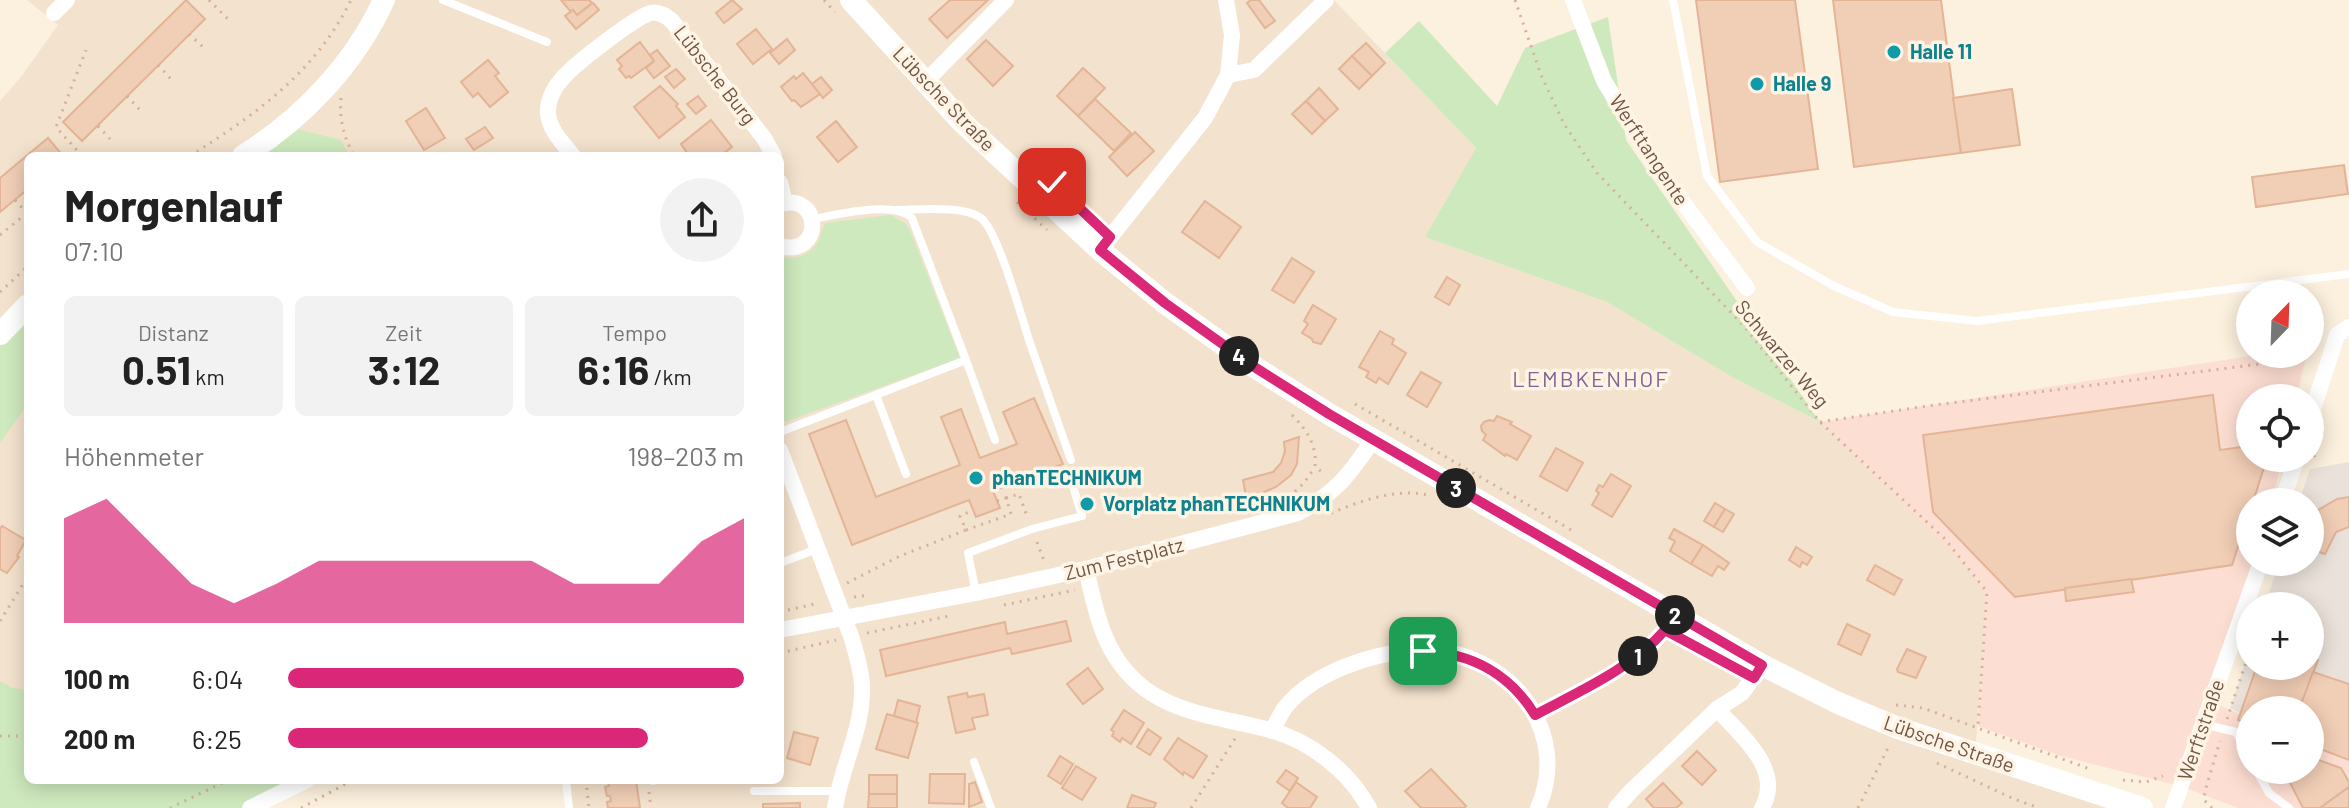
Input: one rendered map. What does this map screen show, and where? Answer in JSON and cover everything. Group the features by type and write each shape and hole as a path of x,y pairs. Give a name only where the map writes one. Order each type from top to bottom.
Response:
{"street":[{"path":"54,13 67,0"},
{"path":"249,152 289,124 317,97 359,46 384,0"},
{"name":"Lübsche Straße","path":"851,0 925,82 1007,165 1100,250 1165,303 1256,368 1373,440 1762,665 1838,703 1898,728 2142,808"},
{"path":"925,82 1006,0"},
{"path":"1100,250 1205,118 1228,75 1232,35 1226,0"},
{"path":"1228,75 1254,70 1326,0"},
{"name":"Werfttangente","path":"1573,0 1604,81 1655,165 1747,288"},
{"name":"Lübsche Burg","path":"570,152 555,133 548,114 551,95 561,79 623,28 657,12 665,15 681,32 772,152"},
{"path":"784,203 799,204 812,219 812,233 803,244 784,247"},
{"path":"0,334 24,309"},
{"path":"2321,384 2337,335 2349,327"},
{"name":"Zum Festplatz","path":"784,629 1086,569 1298,513 1323,500 1340,485 1373,440"},
{"path":"784,461 817,549 839,592 859,665 861,701 837,800"},
{"path":"1086,569 1107,643 1131,678 1150,694 1178,708 1272,731 1303,742 1342,772 1369,808"},
{"name":"Werftstraße","path":"2173,808 2256,576"},
{"path":"1272,731 1284,709 1298,695 1330,674 1362,661 1442,651 1480,663 1524,697 1543,732 1548,761 1538,808"},
{"path":"1616,808 1717,709 1742,693 1762,665"},
{"path":"1717,709 1758,756 1768,773 1770,787 1762,808"},
{"path":"250,808 299,784"}],"lane":[{"path":"443,0 547,42"},
{"path":"1673,0 1707,176 1757,242 1832,285 1893,312 1977,321 2349,274"},
{"path":"812,219 882,210 942,209 974,214 989,226 1071,460"},
{"path":"896,210 906,212 912,218 995,440"},
{"path":"784,430 966,360"},
{"path":"876,395 906,474"},
{"path":"976,593 968,553 1032,529 1082,516 1071,480"},
{"path":"784,561 817,549"},
{"path":"2202,730 2211,726 2236,732"},
{"path":"974,762 991,808"},
{"path":"566,784 569,808"},
{"path":"2264,784 2269,793 2289,808"},
{"path":"754,791 837,800"}],"path":[{"path":"209,0 230,21"},
{"path":"196,152 258,111 296,77 328,39 351,0"},
{"name":"Schwarzer Weg","path":"1515,0 1541,75 1564,124 1597,173 1743,325 1820,422 1945,539 1987,592 1978,726"},
{"path":"189,34 203,47"},
{"path":"78,152 56,127 86,50"},
{"path":"158,65 171,79"},
{"path":"127,96 140,110"},
{"path":"98,126 110,139"},
{"path":"15,200 24,210"},
{"path":"0,235 24,215"},
{"path":"0,292 24,270"},
{"path":"1820,422 2236,367"},
{"path":"1355,405 1579,534"},
{"path":"1281,501 1304,483 1315,467"},
{"path":"1322,517 1364,500 1410,493 1435,498"},
{"path":"784,611 839,592 900,556 1011,514 1006,498 997,501"},
{"path":"966,530 960,516 973,510"},
{"path":"1035,563 1044,561"},
{"path":"0,621 24,582"},
{"path":"1002,606 1090,586"},
{"path":"839,592 871,595"},
{"path":"784,652 957,615"},
{"path":"1535,715 1638,657 1665,630"},
{"path":"1892,704 1923,708 1978,726 2099,772"},
{"path":"1191,808 1244,724"},
{"path":"1858,808 1898,728"},
{"path":"0,736 24,736"},
{"path":"1926,758 2039,808"},
{"path":"2112,776 2146,782 2163,776"},
{"path":"170,808 220,784"},
{"path":"301,808 346,784"},
{"path":"586,784 589,808"},
{"path":"2205,791 2204,800 2212,808"}],"shaded area":[{"path":"27,0 1334,0 1476,148 1425,237 1607,302 1732,377 1820,422 1945,539 1987,597 1975,754 2142,808 569,808 566,784 784,784 784,152 24,152 24,784 0,808 0,101 58,25"},
{"path":"2236,358 2236,368 2304,368 2300,384 2236,384 2236,472 2279,472 2275,488 2236,488 2236,576 2252,576 2247,592 2236,592 2236,625 2211,701 2236,713 2236,784 2324,784 2324,750 2349,759 2349,808 2238,808 2180,786 2061,756 1978,726 1986,597 1969,569 1820,422"},
{"path":"2349,462 2349,759 2324,750 2324,696 2236,696 2236,711 2230,708 2240,680 2324,680 2324,592 2269,592 2275,576 2324,576 2324,488 2304,488 2309,472 2324,472 2324,466"}],"green space":[{"path":"1608,17 1626,140 1820,422 1732,377 1607,302 1425,237 1476,148 1385,53 1419,21 1497,106 1525,48"},
{"path":"289,124 341,140 347,152 249,152"},
{"path":"891,215 906,224 960,358 785,422 784,257 796,257 810,251 818,242 826,223"},
{"path":"24,309 24,409 0,443 0,334"},
{"path":"0,681 12,688 24,690 24,784 299,784 250,808 0,808"}],"building":[{"path":"186,0 205,19 82,141 63,122"},
{"path":"561,0 589,0 592,3 577,15"},
{"path":"732,0 742,9 724,23 716,13"},
{"path":"950,0 988,0 947,38 929,19"},
{"path":"1259,0 1275,21 1265,28 1247,3"},
{"name":"Halle 9","path":"1696,0 1795,0 1818,169 1720,182"},
{"name":"Halle 11","path":"1833,0 1941,0 1961,153 1854,167"},
{"path":"593,3 599,10 576,29 565,16 573,10 577,15"},
{"path":"756,29 772,49 753,64 737,44"},
{"path":"787,39 795,50 779,64 770,53"},
{"path":"986,40 1013,66 993,86 967,59"},
{"path":"640,42 654,61 631,78 626,78 617,60"},
{"path":"1366,43 1385,63 1372,76 1352,56"},
{"path":"657,50 670,66 654,78 646,68 654,61 650,55"},
{"path":"1352,56 1372,76 1359,89 1339,69"},
{"path":"488,60 499,73 495,76 508,92 490,107 478,93 473,97 461,82"},
{"path":"1083,68 1105,88 1078,116 1057,96"},
{"path":"676,69 685,79 674,88 665,77"},
{"path":"803,73 820,94 801,107 781,87"},
{"path":"821,77 832,90 823,98 812,84"},
{"path":"660,86 678,104 676,106 685,117 659,138 634,107"},
{"path":"1319,88 1338,109 1325,121 1306,101"},
{"path":"2012,89 2020,145 1961,153 1953,98"},
{"path":"698,96 706,106 696,114 687,104"},
{"path":"1095,99 1131,133 1114,151 1078,116"},
{"path":"1306,101 1325,121 1312,134 1292,114"},
{"path":"426,108 445,138 424,150 406,121"},
{"path":"711,120 732,147 725,152 686,152 681,144"},
{"path":"836,121 857,147 838,162 817,137"},
{"path":"485,127 493,138 474,150 466,139"},
{"path":"1135,132 1154,151 1127,176 1109,157"},
{"path":"48,138 60,152 31,152"},
{"path":"24,158 24,192 0,212 0,178"},
{"path":"2344,165 2348,194 2256,207 2252,177"},
{"path":"1205,201 1241,227 1219,258 1182,232"},
{"path":"1292,258 1314,272 1294,303 1272,290"},
{"path":"1447,277 1460,285 1449,305 1435,297"},
{"path":"1313,305 1336,319 1321,344 1302,333 1308,324 1304,321"},
{"path":"1380,331 1394,339 1392,344 1406,353 1388,384 1379,378 1376,383 1366,377 1369,372 1359,367"},
{"path":"1421,372 1441,383 1427,407 1407,395"},
{"path":"2213,395 2220,450 2236,448 2236,472 2263,472 2257,488 2236,488 2236,553 2232,565 2015,597 1933,512 1923,435"},
{"name":"phanTECHNIKUM","path":"1034,398 1063,464 993,491 1000,508 976,517 969,500 852,545 809,434 846,420 876,497 960,465 941,417 961,409 980,458 1017,444 1003,412"},
{"path":"1497,416 1512,422 1510,424 1531,436 1517,460 1505,456 1483,440 1486,435 1481,426 1489,420 1494,421"},
{"path":"1299,437 1297,464 1291,475 1264,492 1267,509 1249,513 1243,480 1273,472 1281,463 1284,442"},
{"path":"1556,448 1583,463 1567,491 1540,476"},
{"path":"1611,474 1631,486 1612,517 1592,505 1599,493 1596,491 1599,485 1603,487"},
{"path":"2349,497 2349,527 2336,532 2325,554 2324,507 2337,499"},
{"path":"1715,503 1725,509 1714,527 1704,521"},
{"path":"1725,509 1734,514 1723,532 1714,527"},
{"path":"2,526 24,539 19,557 7,573 0,569"},
{"path":"1674,529 1703,545 1691,564 1670,551 1675,541 1669,538"},
{"path":"1703,545 1729,563 1724,570 1718,566 1712,576 1691,564"},
{"path":"1796,547 1812,557 1807,565 1802,562 1800,567 1789,560"},
{"path":"1875,565 1902,580 1894,595 1867,580"},
{"path":"2131,579 2134,592 2066,601 2065,588"},
{"path":"1066,621 1071,641 1012,654 1010,648 886,676 880,650 1005,622 1007,634"},
{"path":"1847,624 1870,635 1861,655 1838,644"},
{"path":"1907,649 1926,657 1916,678 1897,669"},
{"path":"1088,668 1103,689 1083,704 1067,684"},
{"path":"2324,676 2349,684 2349,760 2324,750 2324,696 2304,696 2310,680 2324,680"},
{"path":"2252,680 2310,680 2304,696 2246,696"},
{"path":"967,693 968,697 984,694 988,715 972,718 975,729 956,733 948,697"},
{"path":"898,700 920,706 916,723 894,716"},
{"path":"1124,710 1144,723 1131,744 1122,738 1120,742 1112,736 1114,732 1111,730"},
{"path":"887,714 918,723 908,758 876,749"},
{"path":"1148,729 1161,738 1150,755 1137,747"},
{"path":"794,732 818,738 810,765 787,758"},
{"path":"1178,738 1207,756 1193,778 1184,772 1183,775 1164,759"},
{"path":"1697,751 1716,770 1702,785 1682,766"},
{"path":"1060,756 1073,764 1061,784 1048,776"},
{"path":"2324,762 2341,768 2349,787 2320,808 2303,808 2291,784 2324,784"},
{"path":"1076,766 1096,778 1082,800 1062,788"},
{"path":"1431,769 1466,806 1464,808 1421,808 1405,791"},
{"path":"1286,770 1298,778 1290,791 1277,782"},
{"path":"930,774 965,774 964,804 929,803"},
{"path":"869,775 897,775 897,794 869,794"},
{"path":"975,782 982,802 969,807 969,784"},
{"path":"1296,782 1317,797 1310,808 1288,808 1282,803"},
{"path":"1663,783 1682,803 1676,808 1654,808 1646,799"},
{"path":"637,784 640,808 608,808 607,802 611,801 605,787"},
{"path":"2349,787 2349,808 2320,808"},
{"path":"869,794 897,794 897,808 868,808"},
{"path":"1132,795 1156,803 1154,808 1127,808"},
{"path":"800,803 800,808 763,808 763,804"}],"place":[{"name":"Halle 11","path":"1894,52"},
{"name":"Halle 9","path":"1757,84"},
{"name":"phanTECHNIKUM","path":"976,478"},
{"name":"Vorplatz phanTECHNIKUM","path":"1087,504"}],"district":[{"name":"LEMBKENHOF","path":"1591,379"}],"route":[{"path":"1052,182 1110,237 1100,250 1165,303 1256,368 1329,414 1762,665 1754,678 1665,630 1638,657 1535,715 1524,697 1480,663 1442,651 1423,651"}]}
